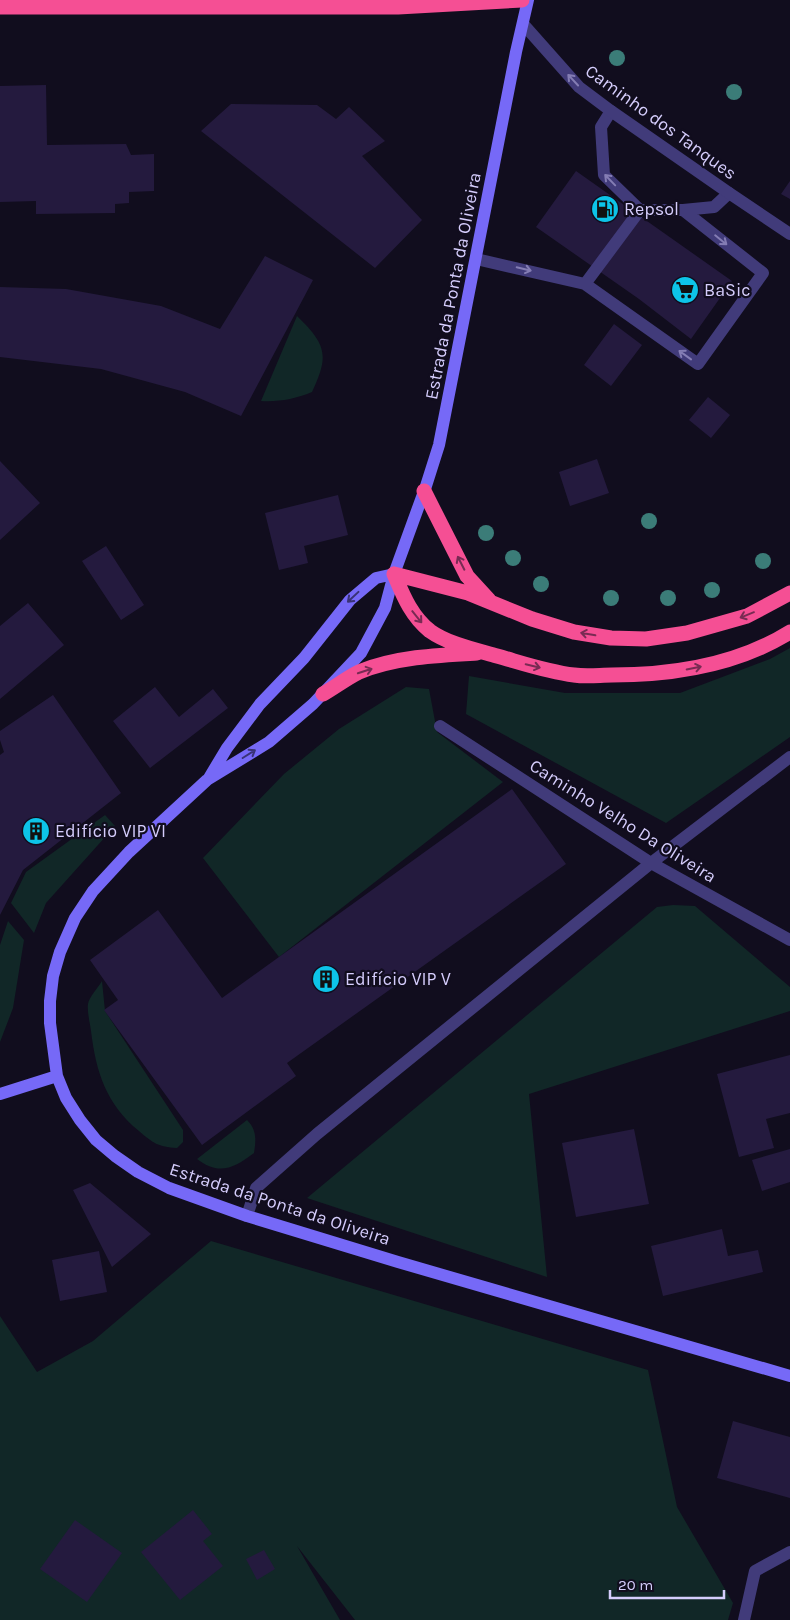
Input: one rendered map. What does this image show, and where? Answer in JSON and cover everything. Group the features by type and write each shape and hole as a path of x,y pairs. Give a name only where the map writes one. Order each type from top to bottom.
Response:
{"highway":[{"path":"0,7 398,7 522,0"},
{"path":"424,491 467,576 490,601"},
{"path":"394,574 468,593 532,619 574,632 611,638 646,639 688,633 747,616 790,593"},
{"path":"394,574 406,603 420,621 444,639 526,664 575,675 638,675 694,669 739,656 773,642 790,632"},
{"path":"323,694 359,672 390,663 425,656 486,652"}],"street":[{"name":"Estrada da Ponta da Oliveira","path":"528,0 524,25 516,52 439,445 394,574 385,608 361,652 323,694 269,742 207,780 129,852 93,891 75,918 60,952 54,976 50,1001 50,1024 57,1076 66,1098 96,1140 138,1172 169,1188 247,1216 398,1262 790,1376"},
{"name":"Caminho dos Tanques","path":"524,25 579,87 729,194 790,234"},
{"path":"611,111 601,127 604,175 640,210 683,210 714,207 729,194"},
{"path":"585,284 640,210"},
{"path":"476,259 585,284 698,364 763,274 683,210"},
{"name":"Estrada da Ponta da Oliveira","path":"207,780 227,748 260,704 304,658 350,600 376,578 394,574"},
{"name":"Caminho Velho Da Oliveira","path":"440,726 651,863 790,940"},
{"path":"247,1216 256,1188 317,1134 651,863 790,757"},
{"path":"0,1094 57,1076"},
{"path":"744,1620 755,1571 790,1552"}],"green space":[{"path":"297,316 314,335 322,351 321,369 312,392 293,398 261,401"},
{"path":"790,648 790,737 666,823 466,714 469,676 565,693 680,693 770,659"},
{"path":"406,687 429,689 437,732 503,782 279,957 203,858 284,774 339,729"},
{"path":"105,815 115,826 46,903 34,933 11,903 26,872"},
{"path":"673,905 695,906 790,987 790,1011 529,1094 547,1277 307,1198 657,907"},
{"path":"8,921 24,940 13,1008 0,1042 0,945"},
{"path":"102,981 105,1011 183,1130 183,1142 177,1148 165,1147 148,1139 118,1110 104,1086 93,1046 88,1007 90,998"},
{"path":"247,1120 253,1128 255,1135 254,1153 240,1163 219,1169 197,1159"},
{"path":"211,1241 648,1370 677,1507 733,1603 728,1620 355,1620 297,1546 340,1620 0,1620 0,1316 37,1372 93,1341"}],"building":[{"path":"46,85 47,145 126,144 131,155 154,154 154,191 129,192 129,203 115,204 115,213 36,214 36,201 0,202 0,86"},
{"path":"231,104 317,105 336,119 349,107 385,141 362,156 422,220 375,268 201,131"},
{"path":"576,171 732,281 691,339 639,299 536,227"},
{"path":"790,181 790,199 781,194"},
{"path":"265,256 313,280 241,416 185,392 101,369 0,357 0,287 66,289 161,306 220,329"},
{"path":"614,324 642,345 611,386 584,365"},
{"path":"708,397 730,415 711,438 689,420"},
{"path":"597,459 609,493 570,506 559,472"},
{"path":"0,461 40,503 0,540"},
{"path":"338,495 348,535 304,546 308,563 279,570 265,513"},
{"path":"106,546 144,605 121,620 82,561"},
{"path":"28,603 64,645 0,699 0,626"},
{"path":"155,687 179,717 213,689 228,708 150,768 113,721"},
{"name":"Edifício VIP VI","path":"53,695 121,793 23,870 0,915 0,755 4,752 0,740 0,731"},
{"name":"Edifício VIP V","path":"512,789 566,864 287,1063 296,1076 202,1145 104,1010 118,1000 90,960 158,910 222,998"},
{"path":"790,1055 790,1113 766,1119 774,1148 739,1157 717,1074"},
{"path":"634,1129 649,1204 576,1217 562,1143"},
{"path":"790,1149 790,1182 762,1191 752,1160"},
{"path":"90,1183 151,1234 112,1267 73,1190"},
{"path":"722,1229 728,1256 758,1250 763,1272 663,1296 651,1246"},
{"path":"99,1251 107,1292 60,1301 52,1260"},
{"path":"733,1421 790,1437 790,1498 717,1478"},
{"path":"193,1510 212,1534 203,1541 223,1566 180,1600 141,1552"},
{"path":"75,1520 122,1553 87,1602 40,1569"},
{"path":"264,1550 275,1569 257,1580 246,1559"}],"place":[{"name":"Repsol","path":"605,209"},
{"name":"BaSic","path":"685,290"},
{"name":"Edifício VIP VI","path":"36,831"},
{"name":"Edifício VIP V","path":"326,979"}]}
